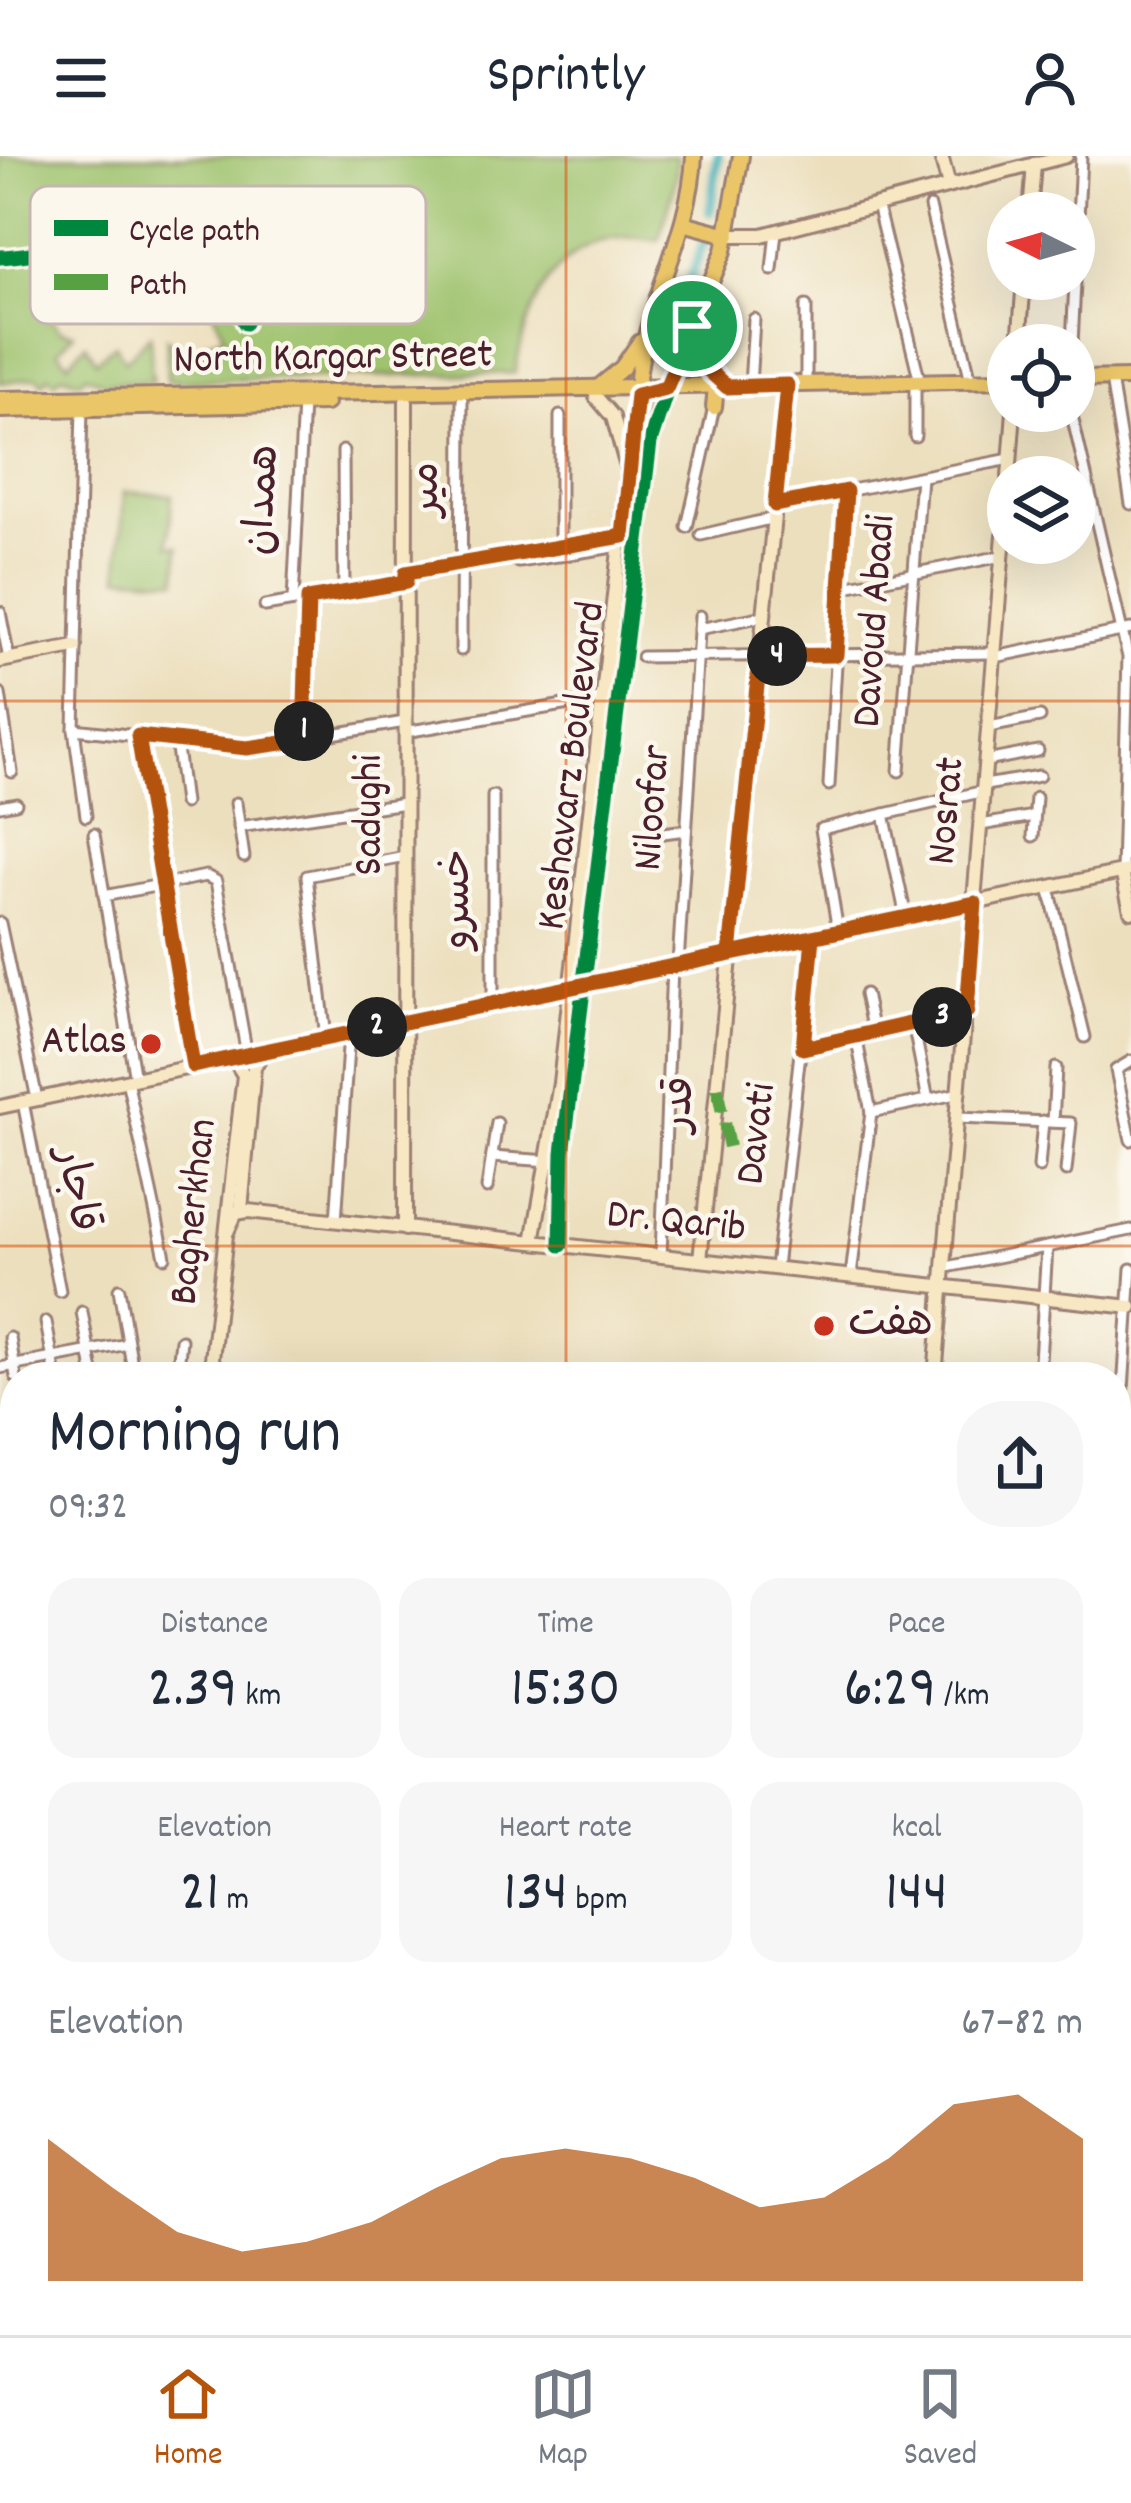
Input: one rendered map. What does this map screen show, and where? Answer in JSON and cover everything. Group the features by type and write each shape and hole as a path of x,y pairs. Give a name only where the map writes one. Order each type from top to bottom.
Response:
{"main road":[{"name":"Keshavarz Boulevard","path":"561,1245 562,1162 578,985 643,338 683,223 694,156"},
{"name":"Keshavarz Boulevard","path":"532,1242 578,985 650,442 666,388 728,235 740,156"},
{"path":"941,156 949,186"},
{"path":"683,223 728,235 776,231 1066,156"},
{"path":"1032,192 1034,164"},
{"path":"692,326 705,367 722,387 715,407"},
{"path":"630,476 613,416 596,393 643,338"},
{"path":"1095,379 1131,378"},
{"name":"North Kargar Street","path":"0,399 82,403 463,396 987,381"},
{"path":"784,406 787,385"},
{"name":"Sadughi","path":"405,1228 406,396"},
{"path":"0,410 82,403"},
{"name":"قدر","path":"700,1260 784,406"},
{"name":"Nosrat","path":"937,1362 1002,564"},
{"path":"4,660 75,647"},
{"path":"0,1107 1126,871 1131,911"},
{"path":"227,1232 241,1210 254,1067 264,1052"},
{"name":"Bagherkhan","path":"213,1362 244,1075 240,1056"},
{"name":"Dr. Qarib","path":"241,1210 1130,1306"}],"street":[{"path":"1073,324 1081,156"},
{"path":"877,205 918,382 915,436"},
{"path":"930,207 971,381"},
{"path":"772,270 776,231"},
{"path":"806,306 806,385"},
{"path":"749,386 754,320"},
{"path":"1111,379 1131,504"},
{"name":"میر","path":"461,650 463,396"},
{"name":"همدان","path":"292,602 304,398"},
{"path":"82,403 74,729 86,816"},
{"path":"687,527 715,407"},
{"path":"560,416 560,552"},
{"path":"1076,432 1125,630 1126,871"},
{"path":"343,451 344,593"},
{"path":"701,535 846,491 987,464"},
{"name":"Davoud Abadi","path":"899,771 921,477"},
{"path":"829,785 846,491"},
{"path":"265,606 344,593 462,564 622,541"},
{"path":"840,588 987,559"},
{"path":"304,740 308,599"},
{"path":"0,612 4,660"},
{"name":"Niloofar","path":"661,1256 675,965 700,616"},
{"path":"699,629 764,616"},
{"path":"642,658 995,655 1125,630"},
{"path":"0,694 12,772"},
{"path":"74,729 247,748 605,698"},
{"path":"989,727 1040,717"},
{"path":"138,736 193,1066"},
{"path":"176,740 184,803"},
{"path":"986,761 1038,751"},
{"path":"838,932 820,832 824,828 1039,776"},
{"name":"خسرو","path":"493,796 493,1003"},
{"path":"1033,836 1036,798"},
{"path":"236,802 244,856"},
{"path":"239,827 405,802"},
{"path":"0,806 16,803"},
{"path":"884,814 906,917"},
{"path":"653,815 655,834 686,830"},
{"path":"981,825 1034,816"},
{"path":"94,834 131,1079 165,1256"},
{"path":"326,1038 307,876 405,857"},
{"path":"104,896 206,876 218,885 240,1056"},
{"path":"1049,888 1085,1037"},
{"name":"قاجار","path":"0,923 60,1291"},
{"name":"Davati","path":"776,1268 813,937"},
{"path":"865,994 873,1032"},
{"path":"803,1048 967,1011"},
{"path":"913,1024 928,1100"},
{"path":"336,1221 349,1033"},
{"path":"851,1276 871,1112 856,1036"},
{"path":"1131,1061 1116,1070 1131,1140"},
{"path":"1039,1167 1056,1068"},
{"path":"871,1112 960,1093"},
{"path":"958,1118 1071,1123 1066,1172"},
{"path":"488,1188 497,1123"},
{"path":"492,1157 550,1161"},
{"path":"947,1267 1131,1230"},
{"path":"1041,1362 1047,1247"},
{"path":"1127,1362 1131,1269"},
{"path":"119,1289 131,1362"},
{"path":"82,1312 91,1362"},
{"path":"46,1322 53,1362"},
{"path":"10,1338 14,1362"},
{"path":"179,1362 181,1340"},
{"path":"41,1362 128,1344"}],"green space":[{"path":"0,156 677,156 658,241 598,242 575,253 541,292 515,373 167,381 167,339 189,360 208,342 225,336 219,324 426,324 426,186 30,186 30,324 55,324 61,331 74,333 58,351 68,363 86,344 96,361 115,344 125,361 150,335 152,381 105,383 86,375 80,381 62,375 55,382 49,376 43,383 37,377 0,383"},
{"path":"124,492 172,495 169,545 179,546 177,580 119,576"}],"waterway":[{"path":"710,212 718,156"},
{"path":"663,350 704,242"}],"marked path":[{"path":"717,1088 731,1157"}],"cycle path":[{"path":"0,257 30,254"},
{"path":"561,1245 563,1153 650,442 673,371"}],"place":[{"name":"Atlas","path":"151,1044"},
{"name":"هفت","path":"824,1326"}],"route":[{"path":"692,326 705,367 727,387 787,385 775,505 846,491 836,655 760,656 730,954 975,903 967,1011 803,1048 813,937 193,1066 138,736 247,748 304,740 308,599 406,582 406,573 623,536 637,395 666,388 692,326"}]}
